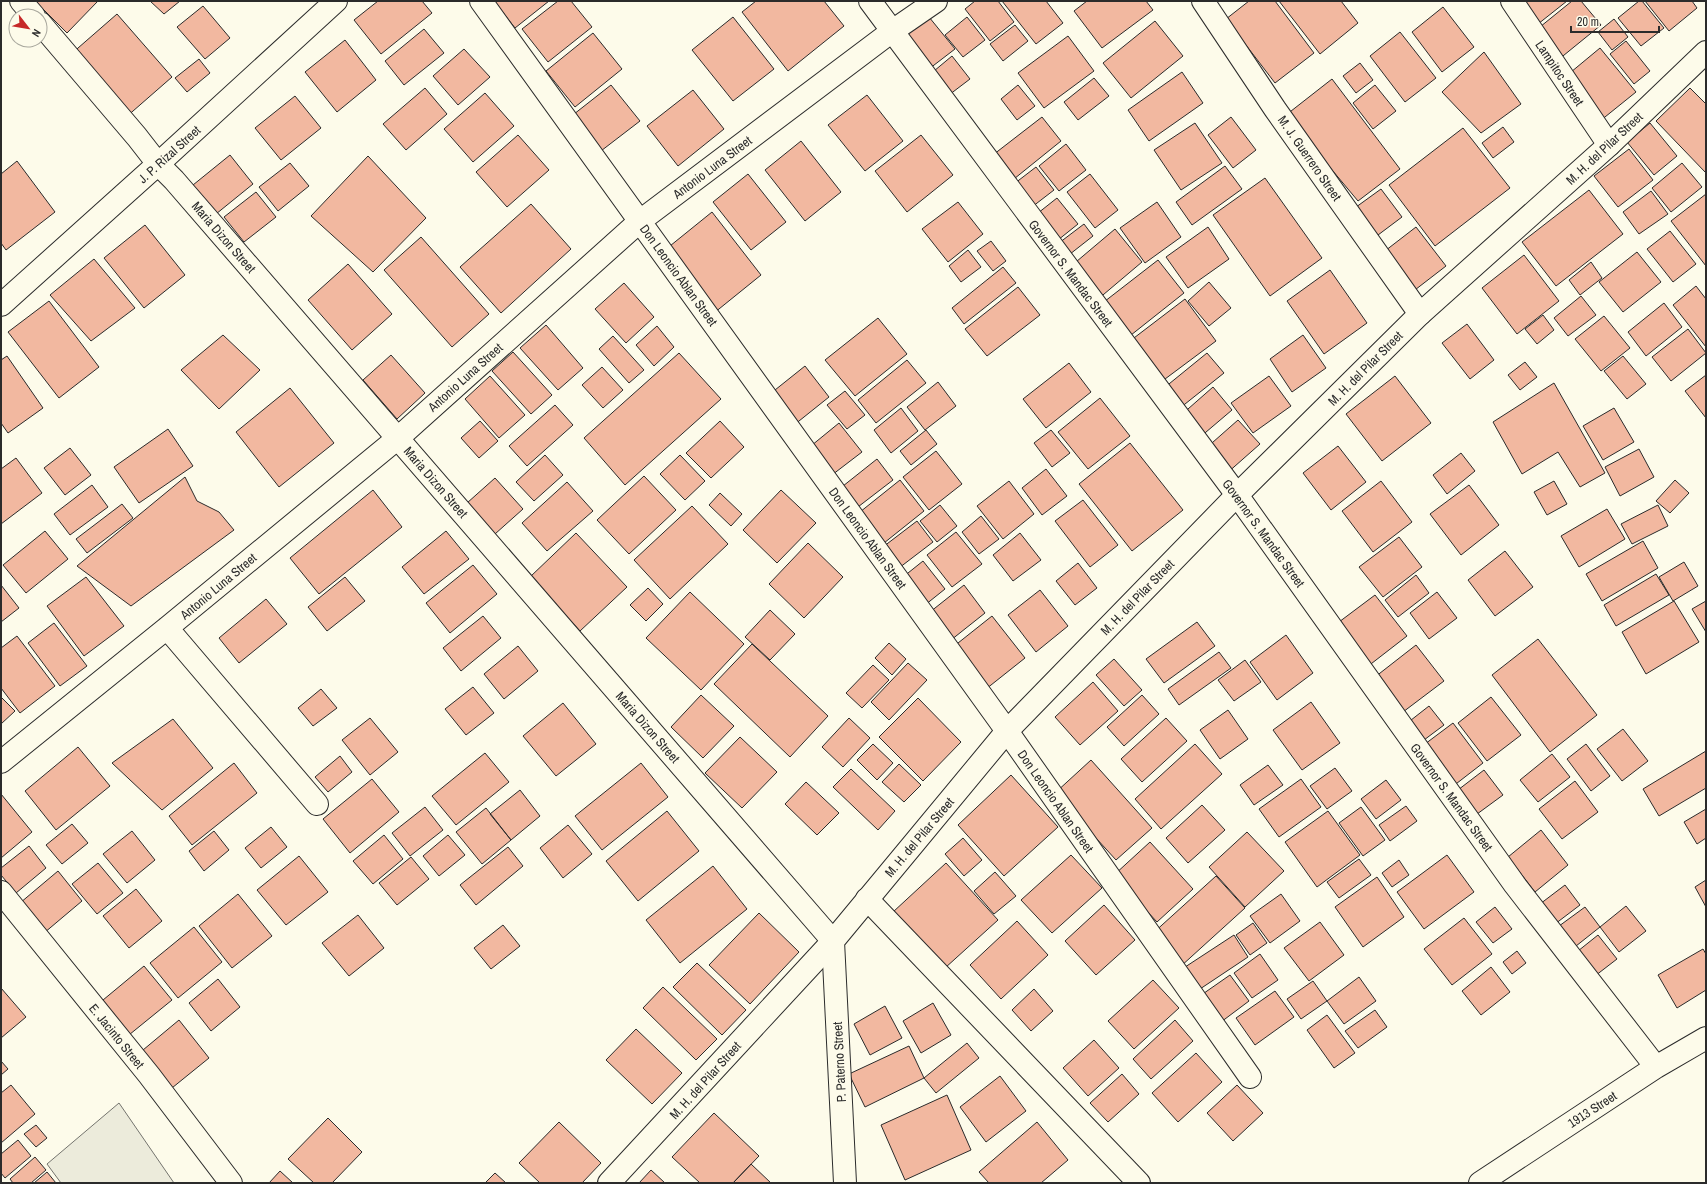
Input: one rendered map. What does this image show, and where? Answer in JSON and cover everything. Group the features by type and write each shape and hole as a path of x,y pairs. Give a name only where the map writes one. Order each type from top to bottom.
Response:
{"street":[{"name":"J. P. Rizal Street","path":"1,305 336,1"},
{"name":"Don Leoncio Ablan Street","path":"481,1 1007,731 1250,1077"},
{"name":"Governor S. Mandac Street","path":"870,1 891,32 1237,495 1516,885 1656,1067"},
{"name":"Antonio Luna Street","path":"1,762 398,438 640,221 891,32 936,1"},
{"name":"M. J. Guerrero Street","path":"1203,1 1275,110 1420,314"},
{"name":"Lampitoc Street","path":"1512,1 1609,145"},
{"name":"Maria Dizon Street","path":"48,32 137,137 158,164 174,180 833,941"},
{"name":"M. H. del Pilar Street","path":"609,1183 833,941 1007,731 1237,495 1420,314 1609,145 1706,52"},
{"path":"167,628 317,804"},
{"name":"E. Jacinto Street","path":"1,892 149,1076 231,1183"},
{"path":"867,899 1139,1183"},
{"name":"P. Paterno Street","path":"833,941 844,1183"},
{"name":"1913 Street","path":"1480,1183 1656,1067 1706,1038"}],"shaded area":[{"path":"119,1103 174,1183 61,1183 47,1164"}],"building":[{"path":"35,1 98,1 67,33 48,14 48,8 42,8"},
{"path":"150,1 180,1 164,14"},
{"path":"378,1 422,1 432,13 381,54 354,20"},
{"path":"494,1 549,1 515,28"},
{"path":"558,1 571,1 592,27 548,62 522,29"},
{"path":"756,1 824,1 844,26 788,71 742,12"},
{"path":"975,1 998,1 1014,22 990,41 965,9"},
{"path":"1002,1 1046,1 1063,23 1036,44"},
{"path":"1087,1 1146,1 1153,10 1102,48 1074,11"},
{"path":"1249,1 1275,1 1314,53 1275,83 1226,19"},
{"path":"1279,1 1341,1 1358,23 1320,54"},
{"path":"1520,1 1567,1 1538,24"},
{"path":"1572,1 1581,1 1601,25 1558,60 1535,31"},
{"path":"1639,1 1642,1 1664,28 1641,46 1618,18"},
{"path":"1645,1 1692,1 1697,8 1669,31"},
{"path":"203,6 230,38 205,59 177,27"},
{"path":"1443,7 1474,47 1442,72 1412,32"},
{"path":"117,14 172,77 125,118 70,55"},
{"path":"733,17 774,69 733,101 692,50"},
{"path":"929,17 955,49 925,72 900,40"},
{"path":"967,17 985,40 963,57 945,35"},
{"path":"1614,19 1628,37 1612,50 1598,32"},
{"path":"1155,21 1183,56 1131,98 1103,63"},
{"path":"1015,25 1028,41 1003,61 990,44"},
{"path":"424,29 444,53 404,85 385,61"},
{"path":"1400,32 1436,78 1405,102 1370,56"},
{"path":"593,33 622,69 575,107 546,71"},
{"path":"1068,36 1094,71 1044,108 1018,73"},
{"path":"345,40 376,80 337,112 305,72"},
{"path":"1626,41 1650,71 1634,84 1610,54"},
{"path":"1600,48 1636,92 1600,121 1565,77"},
{"path":"464,49 490,77 458,105 433,76"},
{"path":"1484,52 1521,104 1481,133 1442,92"},
{"path":"952,56 970,79 945,98 928,76"},
{"path":"199,59 210,73 187,92 175,78"},
{"path":"1360,63 1373,80 1356,93 1343,76"},
{"path":"1182,72 1203,103 1149,141 1128,110"},
{"path":"1094,78 1109,96 1078,120 1064,102"},
{"path":"1332,79 1400,169 1358,201 1286,115"},
{"path":"611,85 640,121 597,154 569,118"},
{"path":"1018,85 1035,106 1017,120 1001,99"},
{"path":"1375,85 1396,111 1373,129 1353,103"},
{"path":"425,88 447,114 406,150 383,124"},
{"path":"1690,88 1706,104 1706,173 1656,121"},
{"path":"693,90 724,129 678,166 647,126"},
{"path":"485,93 514,126 473,162 444,129"},
{"path":"867,95 903,141 865,171 828,125"},
{"path":"295,96 321,128 281,160 255,128"},
{"path":"1042,117 1061,141 1009,183 989,158"},
{"path":"1231,117 1256,150 1233,168 1208,135"},
{"path":"1195,123 1222,163 1181,190 1154,150"},
{"path":"1650,123 1677,156 1654,175 1627,142"},
{"path":"1503,127 1514,142 1493,158 1482,143"},
{"path":"1463,128 1510,188 1435,246 1389,185"},
{"path":"518,135 549,170 507,207 476,172"},
{"path":"921,135 953,175 907,212 875,171"},
{"path":"801,141 841,192 805,221 765,170"},
{"path":"1066,144 1086,170 1059,191 1039,166"},
{"path":"1629,149 1653,180 1618,207 1594,176"},
{"path":"230,155 253,184 216,214 193,185"},
{"path":"368,156 426,218 373,272 311,216"},
{"path":"17,161 55,212 6,250 1,243 1,174"},
{"path":"290,163 309,186 278,211 259,187"},
{"path":"1682,163 1702,187 1671,212 1652,188"},
{"path":"1225,166 1242,189 1192,225 1176,202"},
{"path":"1036,167 1054,190 1028,210 1010,187"},
{"path":"748,174 786,222 751,250 713,202"},
{"path":"1090,174 1118,210 1095,228 1067,192"},
{"path":"1265,178 1322,258 1270,296 1213,215"},
{"path":"1381,189 1402,217 1374,238 1352,210"},
{"path":"1589,190 1623,234 1556,286 1522,242"},
{"path":"1651,191 1668,214 1639,234 1623,212"},
{"path":"256,192 276,217 244,242 224,217"},
{"path":"1706,194 1706,266 1671,221"},
{"path":"1057,198 1078,224 1053,244 1033,217"},
{"path":"958,202 983,234 948,262 922,229"},
{"path":"1157,202 1181,237 1145,263 1120,228"},
{"path":"531,204 571,249 501,313 460,267"},
{"path":"712,212 761,275 714,313 665,250"},
{"path":"1084,224 1093,236 1065,258 1055,246"},
{"path":"145,225 185,275 144,308 104,258"},
{"path":"1208,227 1229,259 1188,288 1166,257"},
{"path":"1416,227 1446,266 1411,293 1381,254"},
{"path":"1115,229 1142,262 1097,300 1070,267"},
{"path":"1670,231 1696,264 1673,282 1647,249"},
{"path":"421,237 489,314 452,347 384,270"},
{"path":"991,241 1006,261 993,271 977,251"},
{"path":"968,250 981,267 961,282 949,266"},
{"path":"1637,252 1661,282 1623,312 1599,282"},
{"path":"1524,255 1559,301 1517,334 1482,288"},
{"path":"94,259 135,308 91,341 50,295"},
{"path":"1158,260 1184,293 1126,339 1100,305"},
{"path":"1591,262 1602,278 1580,295 1569,280"},
{"path":"348,264 392,314 352,350 308,300"},
{"path":"1003,267 1016,283 964,324 952,308"},
{"path":"1330,270 1367,323 1324,354 1287,301"},
{"path":"1209,282 1231,308 1209,326 1188,301"},
{"path":"624,283 654,317 626,343 595,309"},
{"path":"1696,286 1706,299 1706,347 1673,305"},
{"path":"1018,287 1040,315 987,356 965,329"},
{"path":"1581,296 1596,315 1568,336 1554,318"},
{"path":"1185,299 1216,341 1161,382 1130,341"},
{"path":"49,301 99,367 59,398 8,332"},
{"path":"1664,303 1682,327 1646,356 1628,332"},
{"path":"1543,315 1554,330 1537,344 1525,329"},
{"path":"1604,316 1630,348 1601,371 1575,339"},
{"path":"878,318 907,354 855,396 825,360"},
{"path":"1467,324 1494,360 1470,379 1442,343"},
{"path":"546,325 583,368 558,390 520,348"},
{"path":"657,326 674,347 654,366 636,345"},
{"path":"1688,329 1706,353 1671,381 1652,357"},
{"path":"223,335 260,370 219,409 181,370"},
{"path":"1303,335 1326,368 1292,392 1270,359"},
{"path":"613,336 644,370 629,383 599,349"},
{"path":"513,352 552,395 531,414 492,371"},
{"path":"679,353 721,399 625,485 584,438"},
{"path":"1207,353 1224,373 1180,408 1164,388"},
{"path":"391,355 425,393 397,419 363,380"},
{"path":"7,356 43,408 8,433 1,423 1,360"},
{"path":"1623,356 1646,384 1627,399 1604,371"},
{"path":"907,360 926,383 876,423 858,400"},
{"path":"1525,362 1537,377 1520,390 1508,375"},
{"path":"1069,363 1091,392 1046,428 1023,399"},
{"path":"805,366 829,397 794,425 770,394"},
{"path":"602,367 623,390 603,408 582,385"},
{"path":"1706,375 1706,418 1685,391"},
{"path":"490,376 525,415 499,438 465,399"},
{"path":"1269,376 1291,406 1253,433 1231,403"},
{"path":"1395,376 1431,423 1382,461 1346,414"},
{"path":"938,382 956,406 925,430 907,407"},
{"path":"1554,383 1605,473 1580,487 1558,452 1522,474 1493,422"},
{"path":"1213,387 1232,410 1199,438 1180,416"},
{"path":"290,388 334,443 279,487 236,432"},
{"path":"845,391 865,415 847,429 827,405"},
{"path":"1100,398 1130,436 1088,469 1058,432"},
{"path":"555,405 573,425 527,466 509,446"},
{"path":"901,408 918,431 891,453 874,430"},
{"path":"1614,408 1634,442 1603,460 1583,426"},
{"path":"1238,420 1260,444 1226,474 1204,450"},
{"path":"480,421 498,441 479,458 461,438"},
{"path":"720,421 744,447 711,478 686,453"},
{"path":"839,423 862,452 828,478 806,450"},
{"path":"168,429 193,466 139,503 114,467"},
{"path":"926,430 937,444 911,465 900,451"},
{"path":"1051,430 1070,453 1052,467 1034,443"},
{"path":"1130,443 1183,510 1132,551 1079,484"},
{"path":"1338,446 1366,482 1331,510 1303,473"},
{"path":"70,448 91,475 65,495 44,468"},
{"path":"1639,449 1654,477 1620,496 1605,467"},
{"path":"936,451 962,484 929,510 903,477"},
{"path":"1461,453 1475,471 1447,494 1433,475"},
{"path":"545,455 563,475 534,501 516,482"},
{"path":"680,455 705,481 685,500 660,474"},
{"path":"16,458 42,493 1,524 1,469"},
{"path":"877,459 893,480 854,510 838,490"},
{"path":"1046,469 1067,496 1042,515 1022,488"},
{"path":"644,476 676,510 629,554 597,520"},
{"path":"185,477 197,501 219,512 234,530 131,606 77,566"},
{"path":"495,478 523,509 495,534 467,503"},
{"path":"900,480 924,511 879,547 855,516"},
{"path":"1675,480 1689,493 1670,513 1656,501"},
{"path":"1009,481 1034,514 1003,539 977,506"},
{"path":"1381,481 1412,522 1373,552 1342,511"},
{"path":"1554,481 1567,504 1547,515 1534,492"},
{"path":"567,482 593,511 547,551 522,523"},
{"path":"92,485 108,507 70,535 54,514"},
{"path":"1469,485 1499,525 1461,555 1430,514"},
{"path":"373,490 402,527 319,594 290,558"},
{"path":"781,490 816,523 777,563 743,530"},
{"path":"720,493 742,514 731,526 709,505"},
{"path":"1083,500 1118,545 1090,567 1055,521"},
{"path":"122,504 133,518 87,553 76,539"},
{"path":"940,505 957,526 937,542 920,521"},
{"path":"1658,505 1668,526 1632,544 1621,524"},
{"path":"692,506 728,544 670,599 634,560"},
{"path":"1607,509 1625,539 1579,567 1561,536"},
{"path":"981,516 999,539 979,554 962,532"},
{"path":"917,521 933,542 895,571 879,550"},
{"path":"45,531 68,559 26,593 3,565"},
{"path":"446,531 469,559 424,594 402,567"},
{"path":"956,532 982,564 952,587 927,555"},
{"path":"576,533 627,587 580,631 530,577"},
{"path":"1020,533 1041,560 1013,581 993,555"},
{"path":"1399,537 1422,567 1383,597 1359,567"},
{"path":"1643,541 1658,568 1602,601 1586,574"},
{"path":"808,543 843,577 804,618 769,584"},
{"path":"1505,551 1533,587 1495,616 1468,580"},
{"path":"923,561 945,589 925,605 903,577"},
{"path":"1684,562 1698,586 1673,601 1659,577"},
{"path":"1078,563 1097,588 1075,605 1056,581"},
{"path":"473,565 497,594 450,633 426,603"},
{"path":"1656,574 1669,595 1616,626 1604,605"},
{"path":"1416,575 1429,593 1398,617 1385,600"},
{"path":"86,577 124,626 84,656 47,606"},
{"path":"345,577 365,601 327,631 308,607"},
{"path":"1,585 19,608 1,622"},
{"path":"964,585 985,613 951,640 930,612"},
{"path":"648,588 663,604 646,621 630,605"},
{"path":"1040,590 1068,626 1036,652 1008,615"},
{"path":"690,592 744,644 701,690 646,638"},
{"path":"1437,592 1457,618 1429,639 1410,613"},
{"path":"1375,595 1407,636 1367,667 1335,625"},
{"path":"266,599 287,624 239,663 219,638"},
{"path":"1674,601 1699,642 1646,674 1622,632"},
{"path":"1706,601 1706,632 1692,609"},
{"path":"770,610 795,634 770,660 745,637"},
{"path":"483,616 501,638 461,671 443,648"},
{"path":"992,616 1025,658 986,689 953,647"},
{"path":"1197,622 1215,646 1164,683 1146,659"},
{"path":"54,623 87,666 60,686 28,643"},
{"path":"1286,635 1313,673 1277,700 1250,662"},
{"path":"17,636 55,686 20,713 1,688 1,648"},
{"path":"1538,639 1597,715 1550,752 1492,675"},
{"path":"889,643 906,659 892,675 875,658"},
{"path":"752,644 828,716 790,757 714,684"},
{"path":"1416,645 1444,681 1403,712 1375,677"},
{"path":"518,646 538,671 504,699 484,674"},
{"path":"1219,652 1231,668 1179,705 1168,689"},
{"path":"1114,659 1142,690 1124,706 1096,675"},
{"path":"1245,660 1261,682 1234,701 1218,680"},
{"path":"908,663 927,680 889,720 871,702"},
{"path":"873,665 889,680 862,708 846,693"},
{"path":"1093,682 1118,711 1080,745 1055,717"},
{"path":"473,687 494,713 466,735 445,709"},
{"path":"321,689 337,708 313,726 298,708"},
{"path":"701,695 734,726 703,758 671,727"},
{"path":"1142,695 1159,714 1124,746 1107,727"},
{"path":"1,697 15,711 1,724"},
{"path":"1491,697 1521,735 1487,761 1458,723"},
{"path":"918,698 961,742 923,781 879,737"},
{"path":"1311,702 1340,743 1302,770 1273,730"},
{"path":"563,703 596,744 556,776 523,736"},
{"path":"1429,706 1444,725 1420,743 1406,724"},
{"path":"1228,710 1248,739 1220,759 1200,730"},
{"path":"370,718 398,752 370,775 342,740"},
{"path":"849,718 870,738 843,767 822,747"},
{"path":"1166,718 1187,741 1142,782 1121,759"},
{"path":"173,719 213,768 162,810 112,763"},
{"path":"1453,723 1483,763 1452,787 1421,747"},
{"path":"1623,729 1648,761 1622,781 1597,749"},
{"path":"740,737 777,772 742,808 705,773"},
{"path":"873,744 893,763 877,780 857,760"},
{"path":"1195,744 1222,774 1161,829 1135,799"},
{"path":"1586,744 1610,776 1591,791 1567,759"},
{"path":"78,747 110,786 56,830 25,791"},
{"path":"1706,751 1706,788 1659,816 1643,789"},
{"path":"485,753 509,782 456,825 432,796"},
{"path":"1552,754 1570,777 1538,802 1520,780"},
{"path":"340,756 352,772 328,792 315,777"},
{"path":"1091,760 1152,828 1116,860 1055,793"},
{"path":"234,763 257,793 192,845 169,816"},
{"path":"641,763 668,797 602,850 575,816"},
{"path":"899,764 921,785 904,802 882,782"},
{"path":"1268,765 1283,785 1254,805 1240,785"},
{"path":"1335,768 1352,791 1327,809 1310,786"},
{"path":"851,769 895,811 878,830 833,787"},
{"path":"1484,770 1503,795 1473,817 1454,793"},
{"path":"1011,775 1058,827 1004,876 958,825"},
{"path":"372,779 399,812 350,853 323,819"},
{"path":"1301,779 1321,807 1279,837 1259,809"},
{"path":"1386,780 1401,800 1376,819 1361,799"},
{"path":"1575,781 1598,812 1562,839 1539,809"},
{"path":"806,782 839,813 817,835 785,804"},
{"path":"520,790 540,816 511,840 490,814"},
{"path":"1,794 32,832 1,858"},
{"path":"1202,805 1225,830 1188,863 1166,838"},
{"path":"1406,806 1417,821 1390,841 1379,825"},
{"path":"425,807 443,830 410,856 392,833"},
{"path":"1361,807 1385,840 1363,856 1339,823"},
{"path":"486,808 511,840 482,864 456,832"},
{"path":"1706,809 1706,838 1697,844 1684,822"},
{"path":"667,811 699,851 638,901 606,861"},
{"path":"1328,811 1360,855 1317,887 1285,842"},
{"path":"72,824 88,843 62,864 46,845"},
{"path":"568,825 592,854 563,878 540,848"},
{"path":"271,827 287,847 261,868 245,848"},
{"path":"1541,830 1568,865 1535,892 1508,857"},
{"path":"132,831 155,860 127,883 103,854"},
{"path":"214,831 229,850 204,871 189,851"},
{"path":"1247,832 1284,871 1245,907 1209,867"},
{"path":"384,835 403,859 373,884 353,861"},
{"path":"448,835 465,855 439,876 423,856"},
{"path":"963,838 982,860 964,876 945,854"},
{"path":"1150,842 1193,889 1157,922 1114,875"},
{"path":"29,846 46,868 16,893 1,875 1,868"},
{"path":"508,847 523,866 476,905 460,885"},
{"path":"1071,855 1102,888 1052,933 1021,900"},
{"path":"1447,855 1474,892 1424,929 1397,892"},
{"path":"299,856 328,892 286,925 257,890"},
{"path":"411,857 429,879 397,905 379,883"},
{"path":"1359,859 1371,875 1339,898 1327,882"},
{"path":"1399,860 1409,875 1392,887 1382,873"},
{"path":"98,863 123,893 97,914 72,884"},
{"path":"946,863 998,920 945,968 893,912"},
{"path":"713,866 747,909 680,963 646,920"},
{"path":"58,871 82,901 44,933 20,903"},
{"path":"995,872 1016,896 994,914 974,891"},
{"path":"1216,876 1245,908 1180,967 1151,935"},
{"path":"1377,877 1404,917 1363,947 1335,907"},
{"path":"1706,880 1706,907 1695,887"},
{"path":"1565,885 1580,905 1555,924 1540,904"},
{"path":"136,889 162,921 129,948 103,916"},
{"path":"238,894 272,936 232,968 199,926"},
{"path":"1281,894 1300,921 1270,943 1250,916"},
{"path":"1104,905 1135,940 1096,975 1065,941"},
{"path":"1626,906 1646,931 1619,952 1600,927"},
{"path":"1495,907 1512,929 1493,943 1476,922"},
{"path":"1585,907 1600,927 1571,950 1555,929"},
{"path":"759,913 799,952 750,1004 709,965"},
{"path":"358,915 384,948 349,976 322,943"},
{"path":"1464,918 1492,954 1452,985 1424,949"},
{"path":"1017,921 1048,955 1001,999 970,965"},
{"path":"1320,922 1344,955 1309,981 1284,948"},
{"path":"1253,923 1267,943 1250,955 1236,935"},
{"path":"503,925 520,946 491,969 474,948"},
{"path":"194,927 222,962 178,998 150,963"},
{"path":"1234,935 1248,957 1194,993 1179,971"},
{"path":"1598,935 1617,959 1591,979 1573,955"},
{"path":"1703,949 1706,954 1706,990 1677,1008 1658,975"},
{"path":"1517,951 1526,963 1512,974 1503,962"},
{"path":"1260,954 1278,980 1252,998 1234,973"},
{"path":"697,963 746,1010 722,1035 673,987"},
{"path":"144,966 172,1000 124,1039 97,1005"},
{"path":"1491,967 1510,992 1481,1015 1462,991"},
{"path":"1230,975 1249,1001 1217,1025 1197,998"},
{"path":"1359,977 1376,1001 1344,1024 1327,1001"},
{"path":"218,979 240,1007 211,1031 189,1003"},
{"path":"1153,980 1179,1008 1134,1049 1108,1021"},
{"path":"1313,981 1327,1001 1301,1019 1287,999"},
{"path":"663,987 717,1039 696,1060 643,1008"},
{"path":"1,988 26,1017 1,1038"},
{"path":"1034,989 1053,1011 1031,1031 1012,1010"},
{"path":"1275,991 1294,1017 1255,1045 1236,1018"},
{"path":"933,1003 951,1035 921,1053 903,1021"},
{"path":"885,1006 902,1038 870,1055 854,1024"},
{"path":"1375,1010 1387,1027 1358,1048 1345,1031"},
{"path":"1327,1015 1355,1053 1334,1068 1307,1030"},
{"path":"179,1020 209,1058 167,1092 137,1055"},
{"path":"1175,1020 1193,1041 1151,1079 1133,1059"},
{"path":"636,1029 682,1073 652,1104 606,1060"},
{"path":"1094,1040 1119,1068 1088,1096 1063,1068"},
{"path":"967,1043 979,1058 936,1093 924,1078"},
{"path":"909,1046 924,1078 865,1107 849,1074"},
{"path":"1196,1053 1222,1082 1178,1122 1152,1093"},
{"path":"1,1061 8,1069 1,1075"},
{"path":"1122,1074 1139,1094 1108,1122 1090,1103"},
{"path":"1000,1076 1026,1111 986,1142 960,1107"},
{"path":"11,1085 35,1114 1,1143 1,1093"},
{"path":"1237,1085 1263,1113 1233,1141 1207,1113"},
{"path":"947,1095 971,1150 905,1180 881,1125"},
{"path":"714,1113 759,1156 733,1183 700,1183 672,1157"},
{"path":"328,1118 362,1152 332,1183 314,1183 288,1159"},
{"path":"559,1122 601,1163 582,1183 540,1183 519,1163"},
{"path":"1037,1122 1068,1160 1041,1183 989,1183 979,1172"},
{"path":"36,1125 47,1138 36,1147 24,1134"},
{"path":"18,1140 31,1156 5,1178 1,1173 1,1154"},
{"path":"35,1157 46,1170 31,1183 13,1183 10,1179"},
{"path":"751,1164 771,1183 733,1183"},
{"path":"651,1170 665,1183 639,1183"},
{"path":"280,1171 293,1183 269,1183"},
{"path":"47,1172 56,1183 34,1183"},
{"path":"495,1173 506,1183 485,1183"}]}
